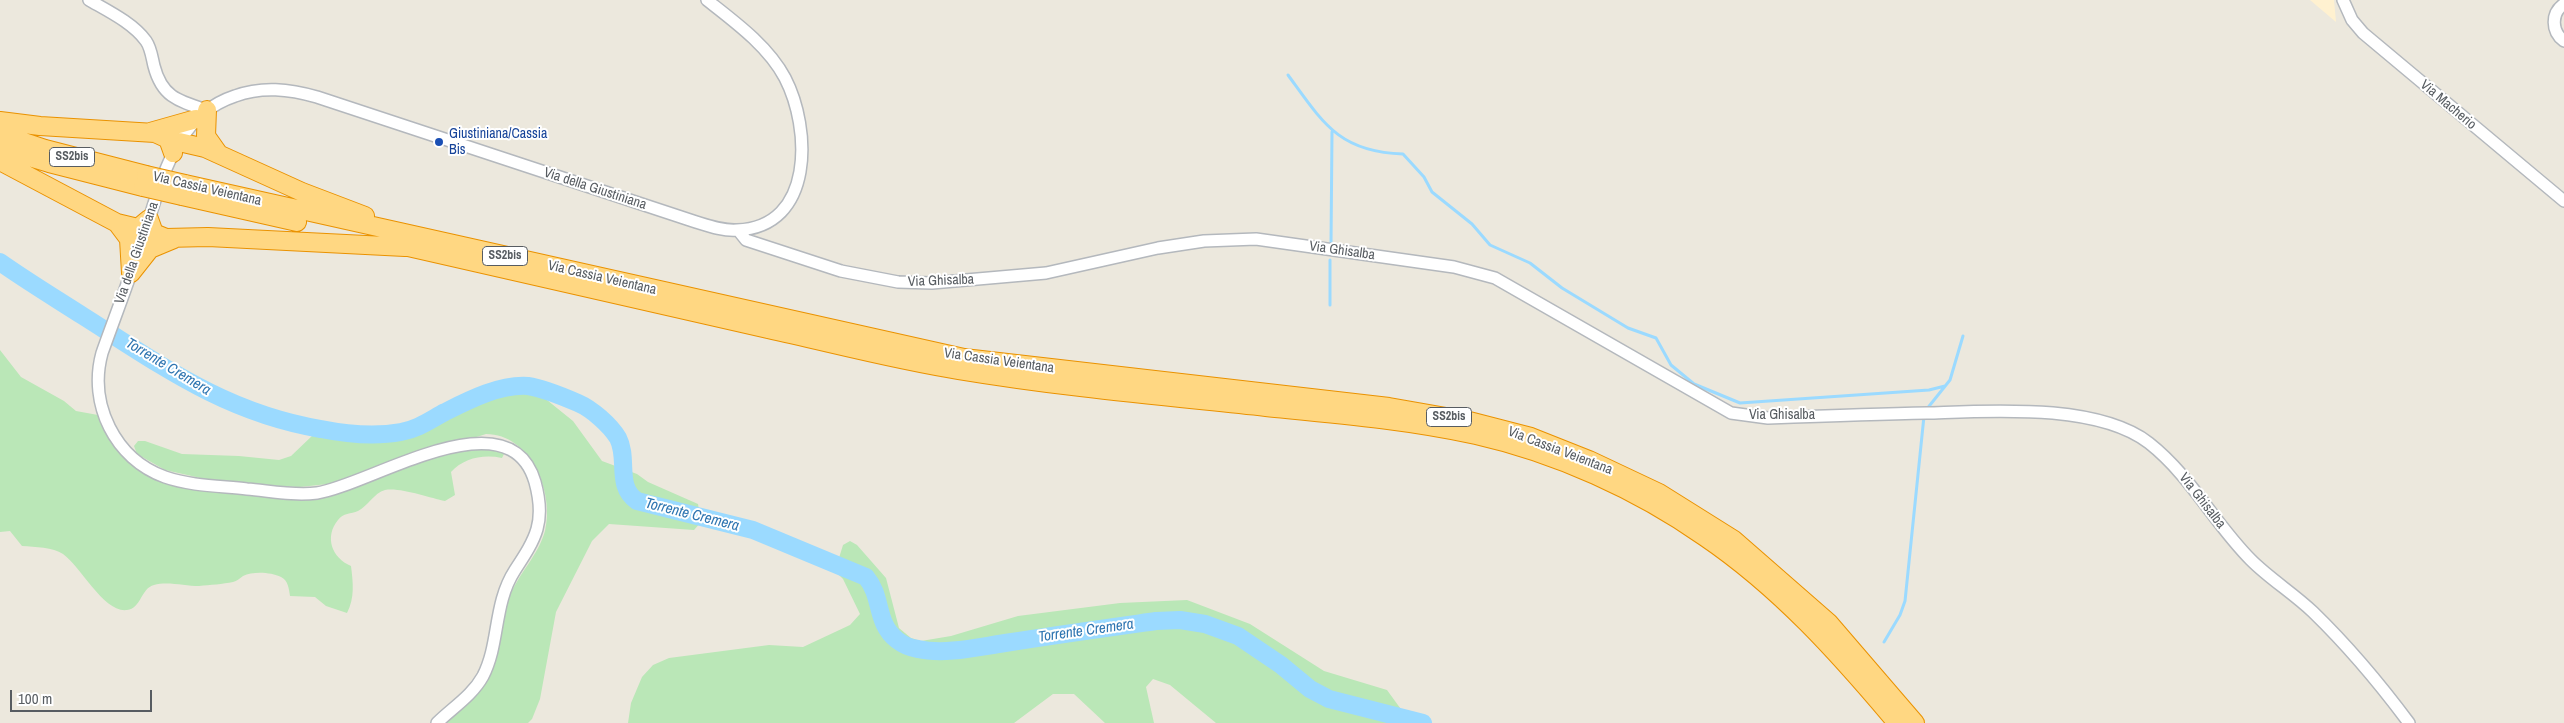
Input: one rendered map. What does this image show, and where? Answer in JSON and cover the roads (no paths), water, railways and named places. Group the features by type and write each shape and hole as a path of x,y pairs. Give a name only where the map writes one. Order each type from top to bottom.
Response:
{"highway":[{"path":"149,132 201,114 206,136 218,154"},
{"path":"0,121 40,126 149,132 168,139 176,147 218,154 414,242"},
{"name":"Via Cassia Veientana","path":"0,134 95,163 144,181"},
{"name":"Via Cassia Veientana","path":"0,148 49,163 144,181 914,355 964,358 1389,407 1475,422 1551,444 1659,493 1734,540 1829,623 1890,703 1915,723"},
{"path":"0,161 117,222 138,228 149,220 152,230 156,234 175,238 208,237 414,242"},
{"path":"117,222 129,239 131,273"},
{"path":"131,273 150,249 175,238"},
{"name":"Via Cassia Veientana","path":"1890,703 1898,723"}],"street":[{"path":"89,0 130,26 145,39 158,81 166,92 201,114"},
{"name":"Via della Giustiniana","path":"437,723 471,692 482,678 487,665 505,588 536,537 539,514 536,486 531,471 521,459 509,450 494,444 472,443 385,468 331,490 308,494 195,483 171,478 150,470 125,450 110,429 102,409 98,389 102,353 176,147 201,114 223,100 249,92 272,89 300,92 696,222 738,230 763,223 786,205 793,195 801,174 802,144 792,99 781,71 758,43 707,0"},
{"name":"Via Macherio","path":"2343,0 2352,20 2366,36 2564,201"},
{"path":"2564,4 2556,12 2554,18 2556,32 2564,41"},
{"name":"Via Ghisalba","path":"738,230 746,240 841,271 898,282 932,283 1046,273 1158,248 1227,239 1256,239 1454,267 1495,278 1731,413 1768,418 2009,412 2072,416 2111,424 2148,442 2199,494 2232,541 2260,569 2312,611 2355,656 2409,723"}],"waterway":[{"path":"1288,75 1323,121 1335,132 1363,148 1403,154 1424,177 1432,192 1472,224 1490,245 1530,263 1562,288 1628,328 1656,338 1671,365 1694,384 1740,403 1929,390 1945,386"},
{"path":"1331,244 1332,132"},
{"path":"1330,260 1330,305"},
{"name":"Torrente Cremera","path":"0,262 168,370 225,399 255,412 287,422 361,434 401,432 424,424 474,398 496,390 517,386 534,387 572,401 595,413 618,438 623,455 626,488 637,501 753,530 866,577 875,593 885,626 899,641 912,648 928,651 962,650 1156,621 1180,620 1205,624 1238,636 1281,665 1310,689 1329,699 1423,723"},
{"path":"1926,410 1950,380 1963,336"},
{"path":"1884,642 1900,615 1905,601 1924,416"}],"place":[{"name":"Giustiniana/Cassia Bis","path":"439,142"}]}
